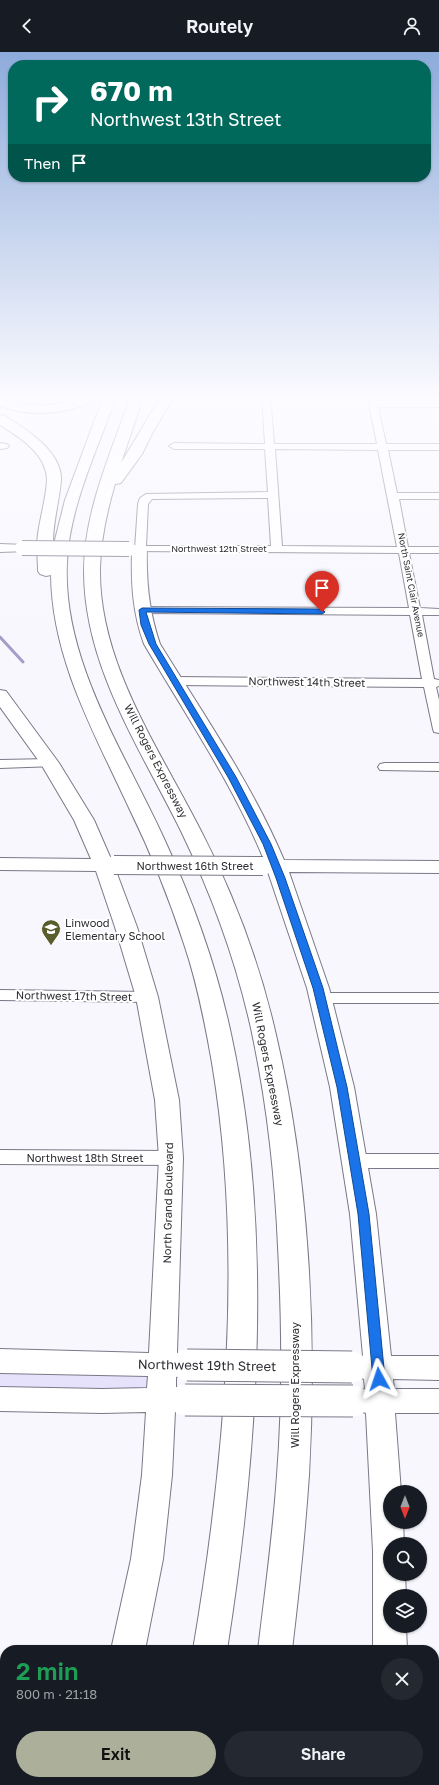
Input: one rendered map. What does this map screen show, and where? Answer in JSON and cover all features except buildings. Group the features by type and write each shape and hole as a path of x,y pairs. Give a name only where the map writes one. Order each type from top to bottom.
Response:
{"highway":[{"path":"54,476 45,536 46,586 60,604"},
{"path":"82,476 68,516 58,567 60,604 69,648 88,699 155,841 193,936 211,1001 228,1086 235,1140 241,1206 242,1348 238,1414 221,1582 211,1645"},
{"name":"Will Rogers Expressway","path":"111,476 94,538 92,568 94,606 100,633 112,672 129,710 192,833 228,914 248,973 264,1032 283,1140 290,1206 293,1260 296,1353 296,1418 294,1473 276,1645"},
{"path":"105,494 119,476"},
{"path":"196,1645 221,1582"}],"main road":[{"name":"Northwest 12th Street","path":"0,548 135,549"},
{"path":"135,549 139,596 145,625 152,644 232,777 267,844 270,866 320,998 342,1087 363,1214 366,1401 389,1551 390,1645"},
{"name":"North Grand Boulevard","path":"0,695 50,763 109,865 147,997 167,1100 171,1158 175,1365 173,1399 157,1475 147,1559 129,1645"},
{"name":"Northwest 16th Street","path":"0,864 439,867"},
{"name":"Northwest 19th Street","path":"0,1360 175,1365 439,1368"},
{"path":"0,1399 102,1401 173,1399 439,1402"}],"street":[{"path":"272,476 277,550"},
{"name":"North Saint Clair Avenue","path":"389,476 416,612 434,683 439,729"},
{"path":"135,549 144,500 150,496 274,495"},
{"path":"393,496 439,496"},
{"name":"Northwest 12th Street","path":"135,549 439,550"},
{"path":"142,610 439,612"},
{"name":"Northwest 14th Street","path":"174,681 434,683"},
{"path":"0,764 50,763"},
{"path":"385,767 439,767"},
{"name":"Northwest 17th Street","path":"0,995 147,997"},
{"path":"320,998 439,998"},
{"name":"Northwest 18th Street","path":"0,1157 171,1158"},
{"path":"355,1161 439,1162"}],"shaded area":[{"path":"0,1367 150,1376 147,1390 0,1392"}],"waterway":[{"path":"0,637 23,662"}],"place":[{"name":"Linwood Elementary School","path":"51,946"}],"route":[{"path":"322,612 142,610 145,625 152,644 232,777 267,844 281,878 318,988 342,1087 363,1214 379,1379"}]}
